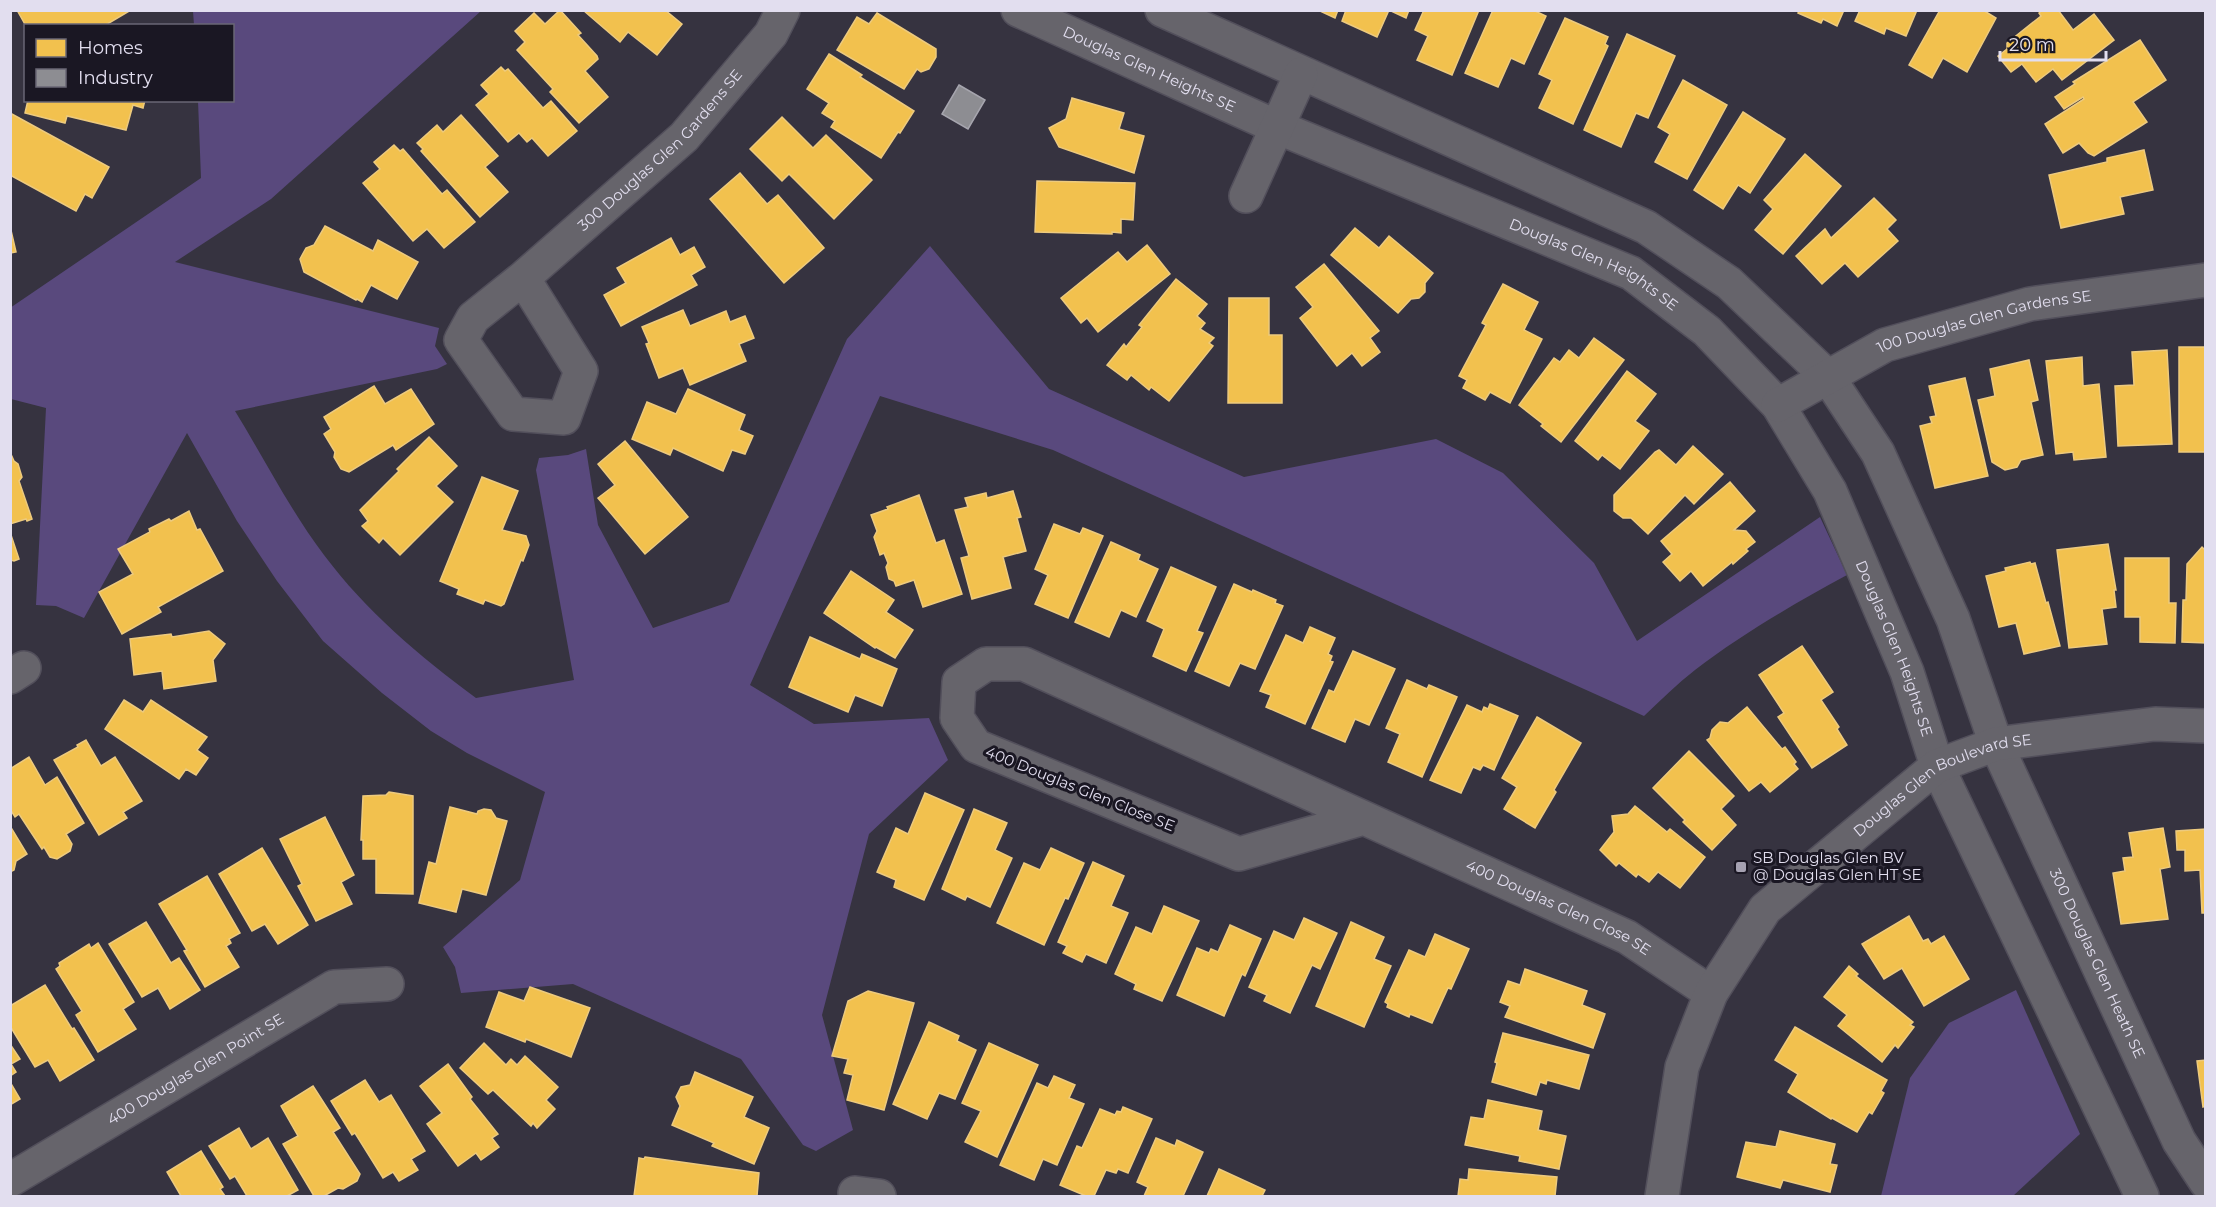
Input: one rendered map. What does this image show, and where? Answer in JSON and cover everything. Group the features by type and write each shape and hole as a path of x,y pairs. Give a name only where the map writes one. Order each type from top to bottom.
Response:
{"street":[{"name":"300 Douglas Glen Gardens SE","path":"523,278 684,137 771,34 783,10"},
{"name":"Douglas Glen Heights SE","path":"1018,10 1277,127 1631,273 1707,331 1778,405 1830,491 1907,672 1937,766"},
{"path":"1162,10 1646,227 1729,283 1828,377 1878,453 1953,619 1996,744"},
{"path":"1246,196 1301,74"},
{"name":"100 Douglas Glen Gardens SE","path":"1778,405 1885,345 2030,304 2205,280"},
{"name":"400 Douglas Glen Close SE","path":"1364,818 1239,854 976,746 957,718 958,682 986,664 1024,664 1627,937 1711,993"},
{"name":"Douglas Glen Boulevard SE","path":"1662,1197 1682,1067 1711,993 1765,909 1937,766 1996,744 2155,724 2205,726"},
{"name":"300 Douglas Glen Heath SE","path":"1996,744 2180,1141 2197,1186"},
{"path":"1937,766 2142,1197"},
{"name":"400 Douglas Glen Point SE","path":"10,1180 334,987 387,984"}],"shaded area":[{"path":"193,11 481,11 271,199 175,262 439,328 435,346 447,364 437,369 235,411 300,520 340,576 394,632 476,698 574,680 536,470 539,458 568,455 586,449 598,525 653,628 729,602 847,339 930,246 1049,389 1244,477 1436,439 1503,473 1594,563 1637,641 1820,517 1847,575 1788,608 1713,656 1688,675 1644,716 1053,450 880,396 750,685 814,724 929,718 948,760 869,834 822,1015 853,1130 816,1151 803,1145 741,1059 573,984 461,993 455,967 443,947 520,880 545,792 467,753 431,731 382,693 323,641 277,581 237,521 187,433 84,618 56,606 36,605 46,408 11,399 10,308 201,178 198,102 234,102 234,24 194,24"},
{"path":"2016,990 2080,1134 2013,1196 1881,1196 1910,1078 1949,1023"}],"building: Homes":[{"path":"17,10 131,10 107,24 25,24"},
{"path":"560,10 581,33 578,35 597,56 598,59 585,71 608,97 579,123 550,92 553,89 517,50 525,42 515,31 534,13 545,24"},
{"path":"583,10 665,10 682,24 657,55 628,32 620,42"},
{"path":"1318,10 1338,10 1335,18"},
{"path":"1346,10 1389,10 1377,37 1342,21"},
{"path":"1389,10 1409,10 1406,18"},
{"path":"1424,10 1479,10 1452,75 1417,60 1428,36 1415,30"},
{"path":"1493,10 1533,10 1546,16 1524,64 1511,58 1498,87 1465,73"},
{"path":"1799,10 1844,10 1837,26 1823,19 1821,23 1798,13"},
{"path":"1860,10 1917,10 1906,36 1886,28 1884,34 1855,21"},
{"path":"1940,10 1983,10 1996,18 1967,72 1943,58 1932,78 1909,65"},
{"path":"2042,10 2058,10 2073,30 2094,14 2114,40 2062,80 2053,69 2036,82 2022,64 2011,72 1998,56 2007,49 2007,43 2041,16 2039,13"},
{"path":"877,13 936,49 936,57 929,69 921,72 917,69 904,89 837,50 857,17 869,24"},
{"path":"1565,18 1608,37 1605,44 1608,46 1573,124 1539,108 1552,80 1539,74"},
{"path":"1627,34 1675,56 1648,118 1636,113 1621,147 1584,130"},
{"path":"2140,40 2166,80 2133,102 2147,122 2094,156 2079,143 2063,153 2045,124 2084,99 2083,97 2064,109 2055,97 2075,84 2073,82"},
{"path":"829,54 862,75 860,77 914,111 881,158 831,127 835,121 822,113 829,103 807,89"},
{"path":"501,67 505,71 508,69 543,108 551,101 577,131 548,156 532,138 527,142 519,133 508,142 476,105 489,94 481,85"},
{"path":"1683,80 1727,105 1687,179 1655,162 1670,134 1658,127"},
{"path":"1072,98 1124,113 1119,129 1144,136 1134,173 1059,147 1049,128 1066,119"},
{"path":"28,102 144,102 143,108 133,105 126,130 67,116 65,123 25,113"},
{"path":"1743,112 1785,139 1750,193 1738,185 1723,209 1694,190"},
{"path":"10,113 109,167 92,198 85,194 76,211 10,175"},
{"path":"461,115 498,156 485,167 508,192 480,217 421,151 423,149 417,143 437,125 443,132"},
{"path":"782,117 813,148 826,135 872,180 834,219 789,174 782,181 750,149"},
{"path":"394,145 400,151 403,149 442,194 447,190 475,222 444,248 427,229 413,241 363,183 380,169 374,162"},
{"path":"2144,150 2153,190 2120,197 2124,214 2061,228 2049,175 2107,162 2107,158"},
{"path":"1805,154 1841,186 1783,254 1755,230 1773,209 1764,200"},
{"path":"740,173 767,204 778,195 824,248 784,283 710,199"},
{"path":"1037,181 1135,183 1133,220 1121,219 1121,233 1035,232"},
{"path":"1874,198 1896,220 1887,229 1898,241 1858,277 1845,263 1822,284 1796,256 1825,229 1831,238"},
{"path":"10,226 16,252 10,253"},
{"path":"325,226 373,251 378,240 418,262 397,299 371,285 362,302 304,272 300,259 306,248 314,245"},
{"path":"1355,228 1379,248 1389,236 1433,273 1425,283 1425,292 1419,298 1411,299 1398,313 1331,255"},
{"path":"671,238 680,255 694,247 705,267 691,275 697,285 621,326 604,295 626,283 617,268"},
{"path":"1147,245 1170,274 1098,332 1087,318 1081,323 1061,298 1118,252 1127,262"},
{"path":"1324,264 1379,331 1370,338 1380,352 1362,366 1352,353 1337,366 1300,318 1313,307 1296,287"},
{"path":"1176,279 1207,304 1197,316 1205,323 1200,329 1214,338 1209,343 1213,346 1169,401 1151,387 1149,390 1131,375 1127,380 1107,365 1124,344 1126,347 1142,327 1139,325"},
{"path":"1503,284 1538,302 1524,330 1542,339 1510,403 1490,392 1485,400 1463,388 1467,380 1459,376 1486,325 1482,323"},
{"path":"1229,298 1269,298 1269,335 1282,335 1282,403 1228,403"},
{"path":"683,310 690,326 726,311 730,322 745,316 754,338 739,344 746,361 690,385 683,368 659,378 642,327"},
{"path":"1594,338 1624,360 1561,442 1519,405 1554,358 1560,362 1569,350 1579,358"},
{"path":"2179,347 2206,347 2206,452 2179,452"},
{"path":"2167,350 2172,444 2118,446 2115,386 2134,385 2132,352"},
{"path":"2082,357 2083,386 2099,384 2106,457 2074,460 2073,452 2056,454 2046,361"},
{"path":"2029,360 2038,400 2031,402 2043,455 2021,460 2017,467 2005,470 1992,462 1978,400 1995,396 1990,369"},
{"path":"1627,371 1656,394 1635,421 1649,431 1620,469 1602,455 1598,460 1575,441"},
{"path":"1965,378 1988,476 1935,488 1920,426 1932,423 1930,417 1936,416 1929,386"},
{"path":"374,386 385,404 411,389 434,424 396,450 393,445 349,472 341,469 334,457 335,452 324,434 331,429 324,417"},
{"path":"688,389 745,415 739,430 753,436 745,454 732,450 723,471 673,448 670,455 632,439 647,402 676,414"},
{"path":"429,437 457,466 436,486 453,502 400,555 383,538 379,543 362,526 368,521 360,510"},
{"path":"625,441 688,517 645,554 598,498 615,485 598,464"},
{"path":"1693,446 1723,474 1694,504 1685,495 1648,534 1631,518 1623,518 1614,511 1614,495 1655,452 1659,450 1676,465"},
{"path":"10,452 18,464 22,477 19,481 32,519 10,524"},
{"path":"482,477 518,491 502,530 526,536 529,545 504,604 501,606 485,600 483,604 457,594 459,589 440,581"},
{"path":"1730,482 1755,511 1734,530 1746,531 1755,542 1733,564 1732,562 1703,586 1691,571 1680,581 1663,562 1672,554 1661,541"},
{"path":"1013,491 1021,517 1017,518 1026,551 1003,557 1011,588 972,599 961,558 969,556 955,510 968,507 965,498 986,493 987,498"},
{"path":"919,495 936,543 944,540 962,594 923,607 914,580 896,586 894,581 889,579 886,567 888,563 884,553 880,555 874,537 877,531 871,515"},
{"path":"189,511 197,530 200,529 223,571 158,607 161,612 122,634 99,592 133,574 118,549 150,532 149,529"},
{"path":"1054,524 1080,534 1083,528 1103,536 1068,618 1035,604 1048,575 1035,569"},
{"path":"10,532 19,559 14,561 10,560"},
{"path":"1111,542 1140,555 1138,560 1158,569 1136,617 1121,610 1109,637 1075,622"},
{"path":"2108,544 2116,590 2114,590 2116,607 2102,609 2107,644 2069,648 2057,550"},
{"path":"2202,547 2206,551 2206,643 2182,642 2187,564"},
{"path":"2125,558 2169,558 2169,603 2176,603 2175,643 2140,642 2140,617 2125,617"},
{"path":"2030,562 2035,563 2060,646 2024,654 2016,623 1999,627 1986,576 2006,571 2005,568"},
{"path":"1171,567 1216,587 1197,631 1203,633 1186,671 1153,656 1164,629 1147,621"},
{"path":"851,571 894,600 886,612 913,630 895,658 875,648 824,613"},
{"path":"1234,584 1276,600 1275,603 1283,606 1255,669 1240,663 1229,686 1195,671"},
{"path":"1310,627 1335,638 1328,654 1332,656 1330,661 1333,662 1305,724 1266,707 1271,695 1260,691 1286,635 1303,643"},
{"path":"209,631 225,644 213,660 216,681 164,689 162,671 134,675 130,639 171,634 172,637"},
{"path":"810,637 860,659 862,654 897,669 882,706 855,695 848,712 789,687"},
{"path":"1802,646 1833,692 1821,700 1839,727 1837,729 1847,745 1812,768 1778,717 1784,713 1759,675"},
{"path":"1353,651 1395,669 1369,725 1355,719 1345,742 1312,728 1329,690 1334,692"},
{"path":"1407,680 1427,689 1429,685 1457,697 1422,777 1388,762 1400,734 1386,728"},
{"path":"124,700 143,712 151,700 207,737 197,750 208,758 196,775 186,769 179,779 105,729"},
{"path":"1490,704 1518,716 1494,770 1483,765 1480,770 1473,767 1461,793 1430,780 1467,705 1482,712 1484,707 1488,709"},
{"path":"1747,707 1782,749 1785,747 1796,762 1794,764 1798,769 1770,792 1761,782 1749,791 1707,740 1712,730 1720,722 1728,723"},
{"path":"1537,717 1581,743 1535,828 1504,809 1517,787 1502,778"},
{"path":"86,740 101,766 115,757 142,801 123,812 127,818 99,835 54,760"},
{"path":"1689,751 1734,796 1721,809 1736,825 1712,850 1653,788"},
{"path":"29,757 45,785 57,777 84,823 66,834 72,844 70,851 57,859 50,857 44,847 42,849 19,814 15,817 10,809 10,769"},
{"path":"389,792 413,796 413,894 376,893 376,859 363,859 363,840 361,840 363,796 386,795"},
{"path":"925,793 964,810 924,900 894,887 896,880 877,872 896,828 908,834"},
{"path":"1635,806 1667,832 1670,829 1705,857 1680,888 1658,872 1649,882 1638,874 1636,877 1619,863 1616,866 1600,850 1614,832 1612,816 1628,814"},
{"path":"450,807 477,814 478,811 484,809 491,810 496,818 507,821 486,895 462,889 456,912 419,903 429,862 436,864"},
{"path":"974,809 1007,823 995,850 1012,858 990,907 967,896 965,900 942,889"},
{"path":"325,817 354,875 341,882 352,904 316,921 298,886 302,884 280,839"},
{"path":"10,826 27,854 16,861 14,870 10,872"},
{"path":"2163,828 2170,867 2160,869 2168,919 2121,924 2113,873 2125,871 2123,858 2133,857 2129,833"},
{"path":"2206,829 2206,913 2202,913 2200,870 2185,871 2185,850 2177,850 2176,831"},
{"path":"262,848 308,925 278,944 265,924 252,931 219,874"},
{"path":"1051,848 1084,863 1044,945 997,923 1024,863 1040,870"},
{"path":"1093,862 1124,876 1111,906 1128,913 1106,963 1086,954 1082,962 1063,953 1067,946 1058,942"},
{"path":"207,876 240,933 229,939 231,943 226,946 239,967 205,987 184,951 187,950 159,904"},
{"path":"1164,906 1199,921 1162,1001 1134,989 1136,984 1115,974 1136,927 1152,934"},
{"path":"1909,916 1923,941 1928,939 1931,944 1944,936 1969,979 1924,1006 1902,968 1884,979 1862,944"},
{"path":"1304,918 1337,933 1320,969 1312,965 1290,1013 1264,1001 1267,995 1249,987 1274,931 1294,940"},
{"path":"146,922 171,963 179,958 200,990 170,1009 158,988 142,997 109,944"},
{"path":"1351,922 1384,937 1374,959 1391,966 1364,1027 1316,1006"},
{"path":"1230,925 1261,939 1245,976 1242,974 1224,1016 1177,995 1197,948 1209,953 1211,949 1218,952"},
{"path":"1435,934 1469,949 1432,1023 1410,1014 1409,1017 1387,1007 1388,1004 1385,1002 1409,950 1425,957"},
{"path":"98,943 134,1002 123,1009 136,1029 98,1052 76,1015 82,1011 56,969 60,966 59,963 89,944 91,948"},
{"path":"1849,966 1858,974 1856,976 1913,1022 1910,1025 1914,1027 1898,1048 1895,1045 1882,1062 1838,1026 1847,1015 1824,997"},
{"path":"1525,969 1587,991 1582,1005 1605,1014 1593,1048 1505,1017 1510,1006 1500,1002 1508,981 1520,985"},
{"path":"45,985 94,1060 60,1081 48,1060 35,1067 10,1026 10,1006"},
{"path":"530,987 590,1008 571,1057 526,1039 525,1042 486,1027 499,992 524,1001"},
{"path":"868,991 914,1003 884,1110 847,1100 853,1075 844,1073 848,1059 832,1056 848,1001"},
{"path":"929,1022 959,1036 957,1041 976,1050 955,1099 939,1093 927,1119 893,1104"},
{"path":"1795,1027 1887,1080 1881,1091 1884,1093 1872,1114 1869,1112 1857,1132 1788,1092 1798,1074 1775,1060"},
{"path":"1503,1033 1589,1055 1579,1089 1547,1080 1546,1084 1540,1082 1536,1095 1492,1082"},
{"path":"484,1043 506,1065 511,1059 517,1065 525,1056 558,1087 546,1100 555,1109 537,1128 533,1123 531,1126 493,1090 488,1094 460,1068"},
{"path":"989,1043 1038,1065 997,1157 965,1142 981,1111 962,1103"},
{"path":"10,1044 20,1059 11,1064 16,1072 10,1076"},
{"path":"2206,1060 2206,1106 2203,1107 2197,1061"},
{"path":"448,1064 472,1097 470,1099 498,1134 492,1138 499,1147 481,1160 476,1153 458,1166 427,1124 442,1113 420,1086"},
{"path":"695,1072 753,1097 744,1117 769,1128 754,1164 672,1125 680,1106 676,1097 681,1087 690,1085"},
{"path":"1054,1076 1075,1085 1069,1098 1084,1104 1057,1165 1043,1159 1034,1180 1000,1165 1037,1083 1048,1088"},
{"path":"365,1080 379,1102 391,1095 425,1151 411,1159 418,1170 399,1181 393,1172 383,1178 355,1133 352,1135 331,1101"},
{"path":"10,1082 20,1099 10,1105"},
{"path":"313,1086 340,1128 333,1132 360,1174 357,1181 324,1196 314,1196 283,1144 298,1136 281,1106"},
{"path":"1488,1100 1542,1111 1538,1130 1566,1136 1559,1169 1519,1161 1520,1156 1465,1145 1471,1117 1484,1119"},
{"path":"1123,1107 1152,1119 1128,1173 1118,1169 1116,1173 1106,1170 1094,1196 1086,1196 1060,1185 1077,1146 1082,1148 1100,1109 1115,1115 1117,1111 1121,1112"},
{"path":"239,1128 251,1149 268,1138 298,1190 287,1196 247,1196 235,1176 230,1179 209,1146"},
{"path":"1780,1131 1835,1144 1830,1164 1837,1165 1830,1192 1783,1180 1780,1188 1737,1177 1746,1142 1776,1147"},
{"path":"1156,1138 1175,1146 1177,1140 1203,1152 1183,1196 1144,1196 1148,1187 1137,1182"},
{"path":"201,1151 223,1187 220,1189 225,1196 181,1196 167,1172"},
{"path":"645,1157 759,1173 757,1196 634,1196 639,1158 644,1159"},
{"path":"1219,1169 1265,1190 1262,1196 1207,1196"},
{"path":"1469,1169 1557,1177 1555,1196 1458,1196 1460,1179 1468,1180"}],"building: Industry":[{"path":"959,85 985,100 968,129 942,114"}],"place":[{"name":"SB Douglas Glen BV @ Douglas Glen HT SE","path":"1741,867"}]}
